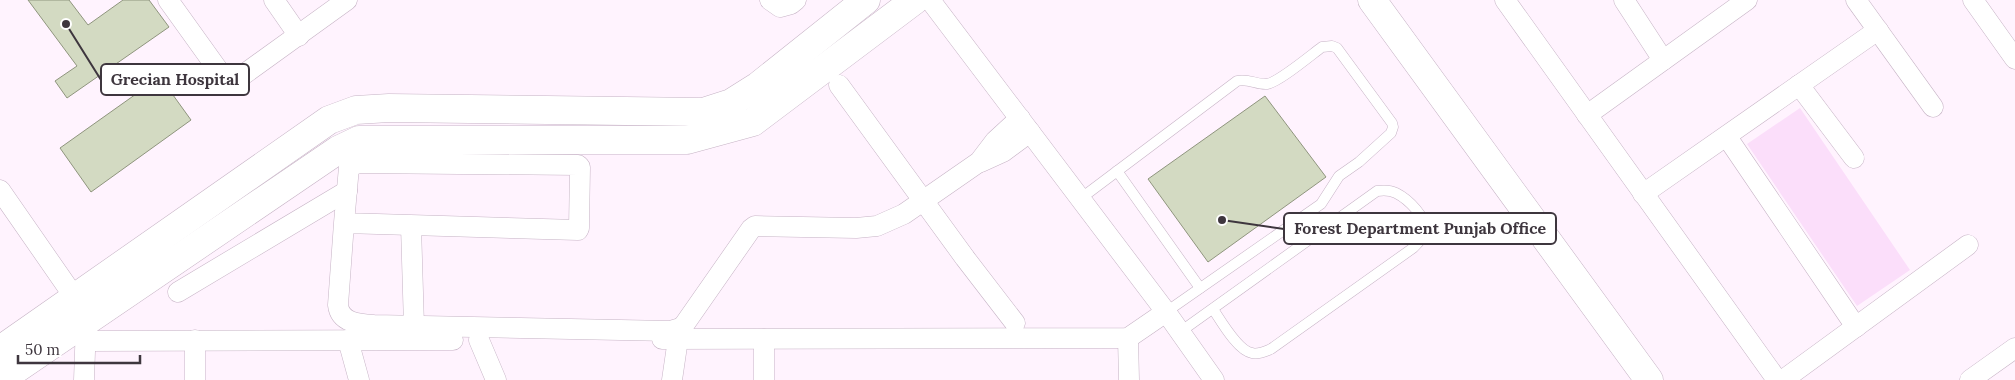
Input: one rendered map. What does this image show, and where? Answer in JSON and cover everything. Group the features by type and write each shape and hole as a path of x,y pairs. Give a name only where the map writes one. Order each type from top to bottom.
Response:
{"main road":[{"path":"0,350 329,120 356,110 389,108 703,112 731,103 758,86 866,0"},
{"path":"0,380 85,332 338,150 359,140 688,140 753,122 915,0"},
{"path":"1372,0 1649,380"}],"street":[{"path":"168,0 229,85 347,0"},
{"path":"274,0 298,36"},
{"path":"770,0 780,7 791,4 796,0"},
{"path":"930,0 1166,312 1214,380"},
{"path":"1505,0 1777,380"},
{"path":"1624,0 1663,60"},
{"path":"1587,115 1747,0"},
{"path":"1856,0 1933,107"},
{"path":"1973,0 2015,58"},
{"path":"1643,194 1878,30"},
{"path":"1799,85 1854,158"},
{"path":"839,86 1015,323"},
{"path":"344,223 578,230 580,167 576,164 358,162 349,167 346,191 338,305 341,316 360,324 676,330 684,325 751,229 755,226 856,228 877,226 904,214 925,201 979,162 994,141 1025,125"},
{"path":"1727,137 1856,327"},
{"path":"0,190 75,298 85,332 84,380"},
{"path":"178,292 346,191"},
{"path":"411,226 414,326"},
{"path":"1783,380 1968,245"},
{"path":"85,332 195,340 1128,338 1166,312"},
{"path":"1128,338 1129,380"},
{"path":"672,380 678,339"},
{"path":"764,339 764,380"},
{"path":"195,340 195,380"},
{"path":"348,340 359,380"},
{"path":"479,340 496,380"},
{"path":"1970,380 2015,348"}],"lane":[{"path":"1080,198 1237,81 1250,80 1262,84 1274,82 1322,47 1327,46 1337,48 1348,61 1392,123 1391,133 1359,162 1339,176 1321,204 1166,312"},
{"path":"1117,171 1200,288"},
{"path":"1180,332 1377,192 1384,190 1396,193 1408,201 1424,221 1425,230 1422,239 1414,248 1271,349 1252,353 1240,347 1213,309"}],"shaded area":[{"path":"1800,108 1910,270 1857,306 1747,144"}],"building":[{"path":"28,0 69,0 88,25 123,0 149,0 169,27 67,98 55,81 77,66"},
{"path":"160,77 191,120 91,192 60,148"},
{"path":"1265,96 1326,177 1208,262 1148,179"}],"place":[{"name":"Grecian Hospital","path":"66,24"},
{"name":"Forest Department Punjab Office","path":"1222,220"}]}
